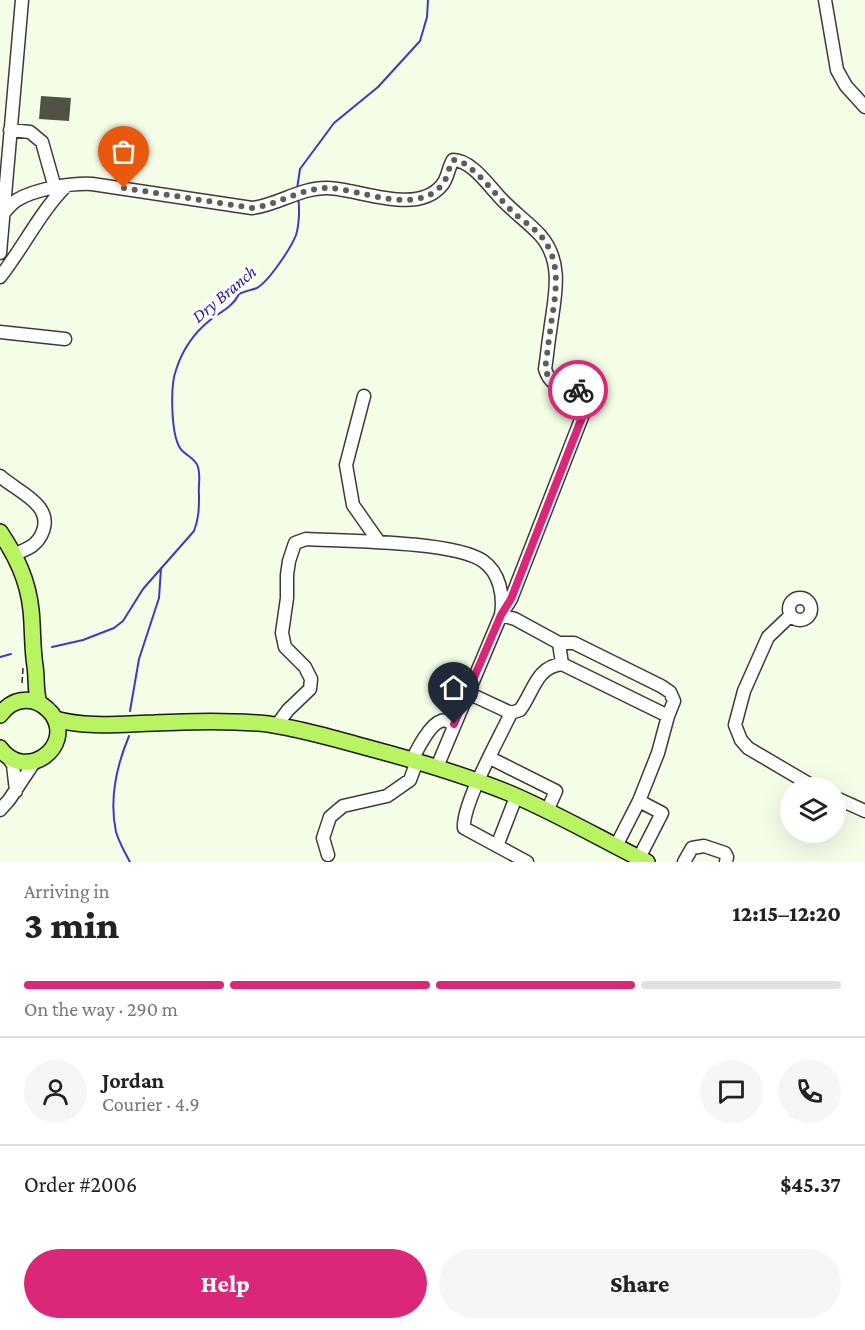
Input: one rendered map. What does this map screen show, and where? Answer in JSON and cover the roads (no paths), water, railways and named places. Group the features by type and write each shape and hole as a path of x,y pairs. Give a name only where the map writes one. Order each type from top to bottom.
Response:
{"main road":[{"path":"0,532 15,554 29,592 32,613 32,651 39,703"},
{"path":"17,702 22,693 32,651"},
{"path":"0,715 10,705 17,702 24,700 39,703 51,712 55,719 56,741"},
{"path":"55,719 92,726 204,720 237,721 319,735 415,760 478,782 547,811 643,860"},
{"path":"3,752 21,762 36,761 48,754 56,741 65,734 92,726"}],"street":[{"path":"0,254 22,0"},
{"path":"825,0 837,70 846,86 865,107"},
{"path":"0,277 18,254 60,187 42,142 30,132 10,130"},
{"path":"3,214 14,202 25,196 75,183 252,208 262,207 311,190 329,188 406,200 428,196 441,188 453,160 459,160 478,174 508,208 540,234 552,256 557,276 545,369 553,383 579,390 585,396 587,404 519,580 501,615 437,767"},
{"path":"0,332 65,339"},
{"path":"364,396 346,465 353,505 379,542"},
{"path":"0,476 41,508 44,516 45,525 36,544 15,554"},
{"path":"276,726 288,710 310,689 311,679 305,667 285,647 282,633 288,568 295,543 306,539 379,542 473,555 485,563 499,584 504,601 501,615"},
{"path":"501,615 515,619 559,643 574,643 670,692 674,701 658,753 639,801 616,846"},
{"path":"791,615 768,637 744,691 735,725 741,740 748,748 797,777"},
{"path":"559,643 562,664"},
{"path":"527,862 464,828 464,819 478,782 512,713 520,710 541,673 549,665 562,664 668,716"},
{"path":"468,693 512,713"},
{"path":"328,855 323,838 330,817 343,806 387,796 410,780 419,746 438,723 445,721 454,724"},
{"path":"3,752 14,765 16,791"},
{"path":"489,758 556,791 547,811"},
{"path":"0,810 36,761"},
{"path":"497,846 516,797"},
{"path":"639,801 662,813 643,860"},
{"path":"846,802 865,811"},
{"path":"684,862 692,848 704,846 725,853 726,862"}],"waterway":[{"name":"Dry Branch","path":"297,189 300,169 334,123 378,87 420,41 427,17 428,0"},
{"name":"Dry Branch","path":"52,647 83,640 114,628 123,621 143,589 194,531 198,513 199,474 195,461 180,448 175,432 172,398 176,370 181,356 198,331 230,306 239,294 262,284 279,264 296,235 299,216 298,198"},
{"path":"130,711 139,659 159,598 161,568"},
{"name":"Dry Branch","path":"0,657 11,654"},
{"path":"129,736 117,771 113,807 116,832 130,862"}]}
